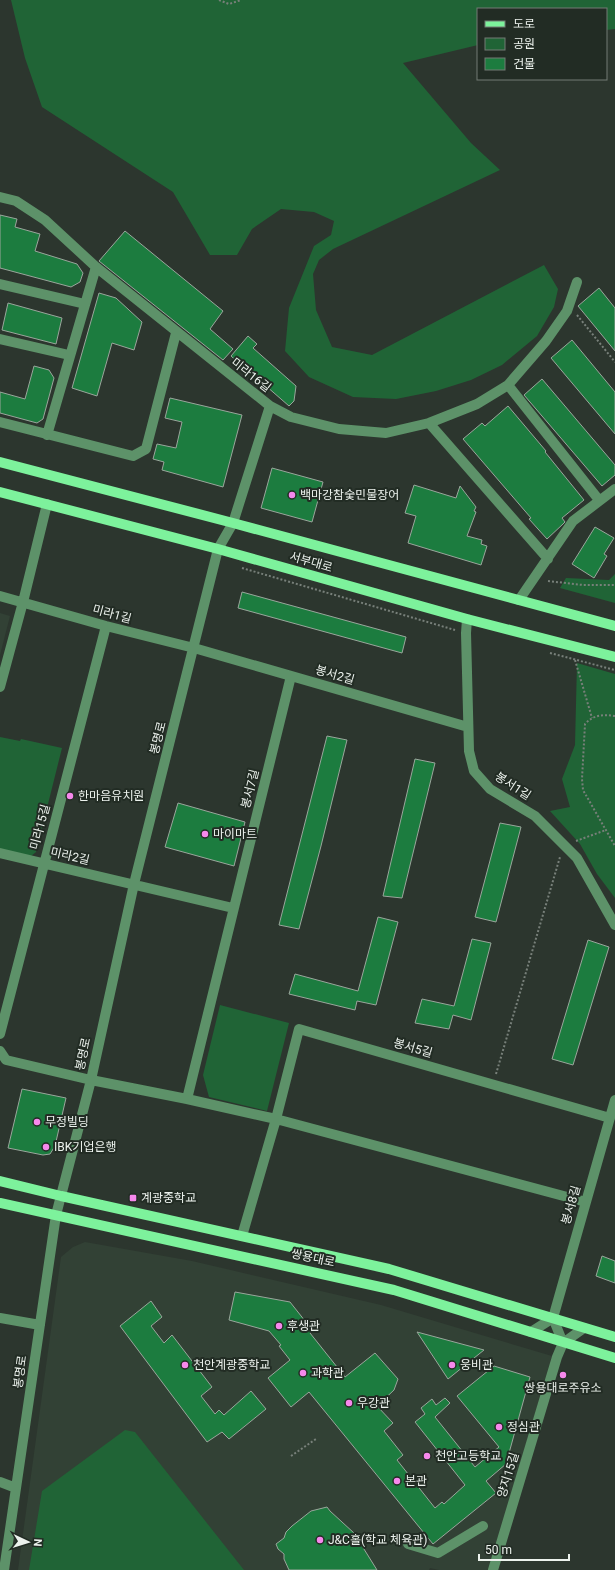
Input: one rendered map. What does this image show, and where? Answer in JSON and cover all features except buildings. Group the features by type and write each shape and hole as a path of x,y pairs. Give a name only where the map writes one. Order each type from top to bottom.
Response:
{"main road":[{"name":"서부대로","path":"0,462 615,626"},
{"name":"서부대로","path":"0,492 218,549 467,619 615,657"},
{"name":"쌍용대로","path":"0,1181 60,1196 390,1269 615,1337"},
{"name":"쌍용대로","path":"0,1203 394,1290 615,1358"}],"street":[{"name":"미라16길","path":"0,196 16,201 45,220 96,267 176,333 270,406 233,523 218,549"},
{"path":"47,435 69,355 96,267"},
{"path":"270,406 291,417 339,429 386,433 429,423 477,404 508,385 546,341 567,311 577,282"},
{"path":"0,284 85,304"},
{"path":"0,422 133,456 146,449 176,333"},
{"path":"0,339 69,355"},
{"path":"508,385 599,500"},
{"path":"429,423 548,559"},
{"path":"519,600 573,521 615,489"},
{"path":"0,687 47,504"},
{"name":"봉명로","path":"4,1570 56,1215 91,1080 134,884 218,549"},
{"name":"미라1길","path":"0,596 106,626 194,648"},
{"name":"봉서1길","path":"467,619 466,633 469,752 474,771 490,789 534,816 577,858 615,925"},
{"name":"미라15길","path":"0,1034 106,626"},
{"name":"봉서2길","path":"194,648 468,727"},
{"name":"봉서7길","path":"187,1099 291,676"},
{"name":"미라2길","path":"0,853 134,884"},
{"path":"134,884 233,908"},
{"name":"봉서5길","path":"242,1236 276,1119 299,1029 610,1118"},
{"path":"0,1051 6,1060 91,1080 187,1099 276,1119 586,1202"},
{"name":"봉서8길","path":"553,1318 615,1100"},
{"path":"0,1318 40,1325"},
{"path":"531,1332 553,1318 563,1343 584,1328"},
{"name":"양지15길","path":"493,1570 557,1357 563,1343"},
{"path":"0,1482 16,1488"},
{"path":"408,1544 438,1553 483,1526"}],"path":[{"path":"219,0 229,4 241,0"},
{"path":"577,314 615,362"},
{"path":"242,568 466,633"},
{"path":"548,581 583,585 615,585"},
{"path":"546,652 615,670"},
{"path":"575,660 592,718"},
{"path":"615,716 600,715 592,718 584,724 582,785 583,790 615,846"},
{"path":"564,846 606,830"},
{"path":"493,1084 557,867"},
{"path":"291,1456 316,1439"}],"shaded area":[{"path":"0,613 10,616 0,655"},
{"path":"85,1242 192,1261 381,1305 552,1356 489,1570 439,1570 430,1568 429,1570 18,1570 61,1257 73,1247"}],"green space":[{"path":"11,0 615,0 615,29 607,30 607,8 477,8 477,45 403,63 471,143 500,170 333,249 319,260 313,274 316,310 332,347 372,355 544,265 558,289 554,307 537,336 502,365 471,380 436,391 396,399 353,397 309,377 285,351 289,308 314,246 331,235 334,221 314,212 281,209 252,229 237,255 210,255 173,192 42,107 25,58"},
{"path":"615,574 615,603 560,588 566,578 609,580"},
{"path":"577,663 615,674 615,898 597,874 580,844 550,811 570,807 562,779 575,745"},
{"path":"0,737 20,741 21,739 62,748 36,852 30,857 0,850"},
{"path":"220,1005 289,1023 267,1111 209,1097 203,1075"},
{"path":"125,1430 135,1432 244,1570 29,1570 42,1491"}],"place":[{"name":"백마강참숯민물장어","path":"292,495"},
{"name":"한마음유치원","path":"70,796"},
{"name":"마이마트","path":"205,834"},
{"name":"무정빌딩","path":"37,1122"},
{"name":"IBK기업은행","path":"46,1147"},
{"name":"계광중학교","path":"133,1198"},
{"name":"후생관","path":"279,1326"},
{"name":"천안계광중학교","path":"185,1365"},
{"name":"웅비관","path":"452,1365"},
{"name":"과학관","path":"303,1373"},
{"name":"쌍용대로주유소","path":"563,1375"},
{"name":"우강관","path":"349,1403"},
{"name":"정심관","path":"499,1427"},
{"name":"천안고등학교","path":"427,1456"},
{"name":"본관","path":"397,1481"},
{"name":"J&C홀(학교 체육관)","path":"320,1540"}]}
